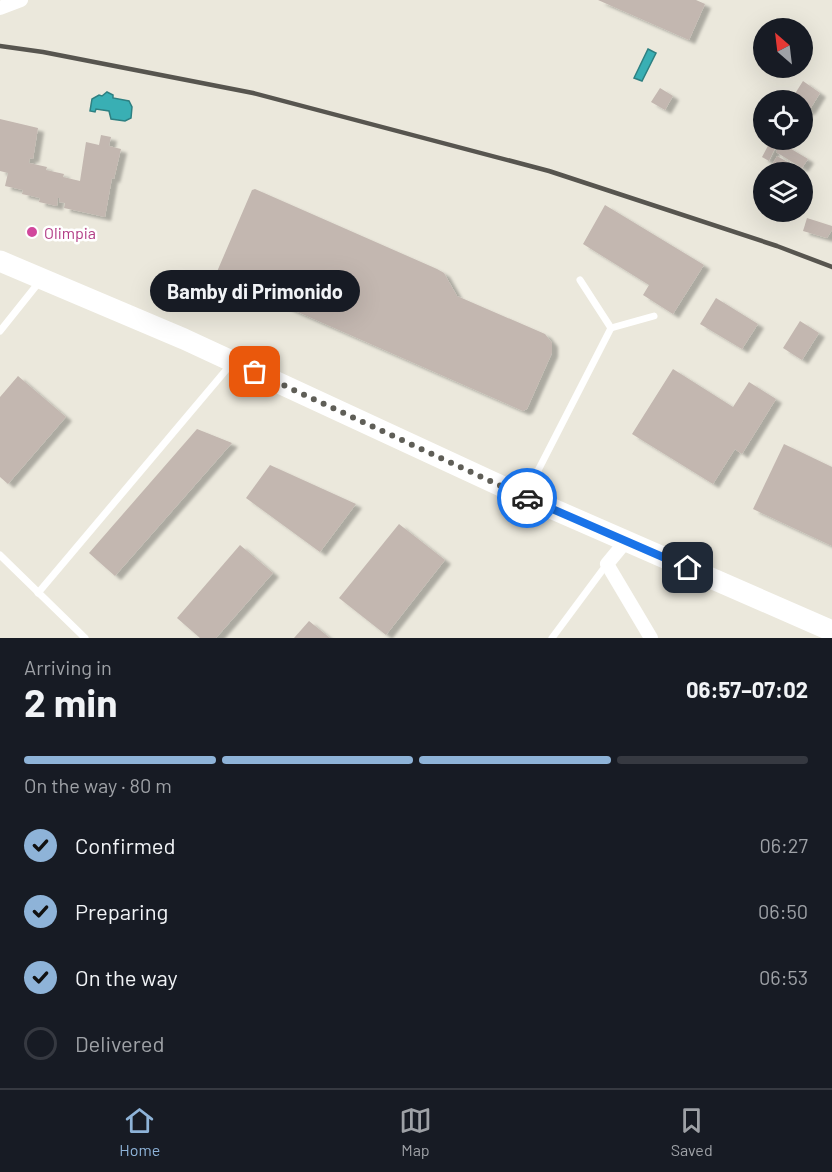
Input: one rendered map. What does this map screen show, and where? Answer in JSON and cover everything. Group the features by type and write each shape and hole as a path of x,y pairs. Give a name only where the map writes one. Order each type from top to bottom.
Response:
{"main road":[{"path":"0,261 184,339 525,497 832,631"}],"street":[{"path":"0,8 21,0"},
{"path":"626,541 607,564 651,638"}],"lane":[{"path":"0,330 42,279"},
{"path":"580,280 611,328"},
{"path":"525,497 611,328 654,316"},
{"path":"38,593 233,362"},
{"path":"0,555 85,638"},
{"path":"552,638 607,564"}],"water":[{"path":"648,49 656,53 642,81 634,78"},
{"path":"107,92 113,95 113,98 129,101 132,107 131,118 125,121 111,119 109,111 96,109 95,112 90,111 92,99"}],"building":[{"path":"598,0 696,0 705,4 689,40"},
{"path":"803,81 820,93 813,104 813,90 797,90"},
{"path":"660,88 673,96 665,110 651,102"},
{"path":"0,119 38,128 33,159 30,158 29,163 47,167 46,170 80,181 86,142 99,145 101,135 111,137 109,146 121,149 114,179 112,178 105,217 64,208 65,203 59,202 60,198 58,198 57,206 39,202 40,198 22,194 23,190 5,186 8,173 0,171"},
{"path":"766,150 774,150 769,161 762,157"},
{"path":"777,150 793,150 808,159 806,162 792,162 776,152"},
{"path":"777,156 788,162 774,162"},
{"path":"255,189 437,269 444,273 457,296 545,334 552,343 552,353 527,409 523,411 218,277 216,274 252,190"},
{"path":"605,205 704,265 673,314 643,295 649,285 583,244"},
{"path":"813,220 832,226 827,238 803,231 806,222 813,222"},
{"path":"716,298 758,324 742,349 700,324"},
{"path":"800,321 819,333 802,360 783,348"},
{"path":"673,369 733,407 749,382 776,399 742,454 735,449 713,484 632,434"},
{"path":"18,376 66,417 8,484 0,477 0,397"},
{"path":"197,429 232,443 115,576 89,553"},
{"path":"784,444 832,467 832,546 753,509"},
{"path":"270,465 356,504 320,552 246,498"},
{"path":"399,524 445,560 386,635 339,598"},
{"path":"240,545 273,573 216,638 200,638 177,618"},
{"path":"309,621 330,638 294,638"}],"railway":[{"path":"0,46 43,52 253,93 549,171 777,246 832,267"}],"way so far":[{"path":"255,372 527,498"}],"place":[{"name":"Olimpia","path":"32,232"},
{"name":"Bamby di Primonido","path":"255,372"}],"route":[{"path":"527,498 688,568"}]}
